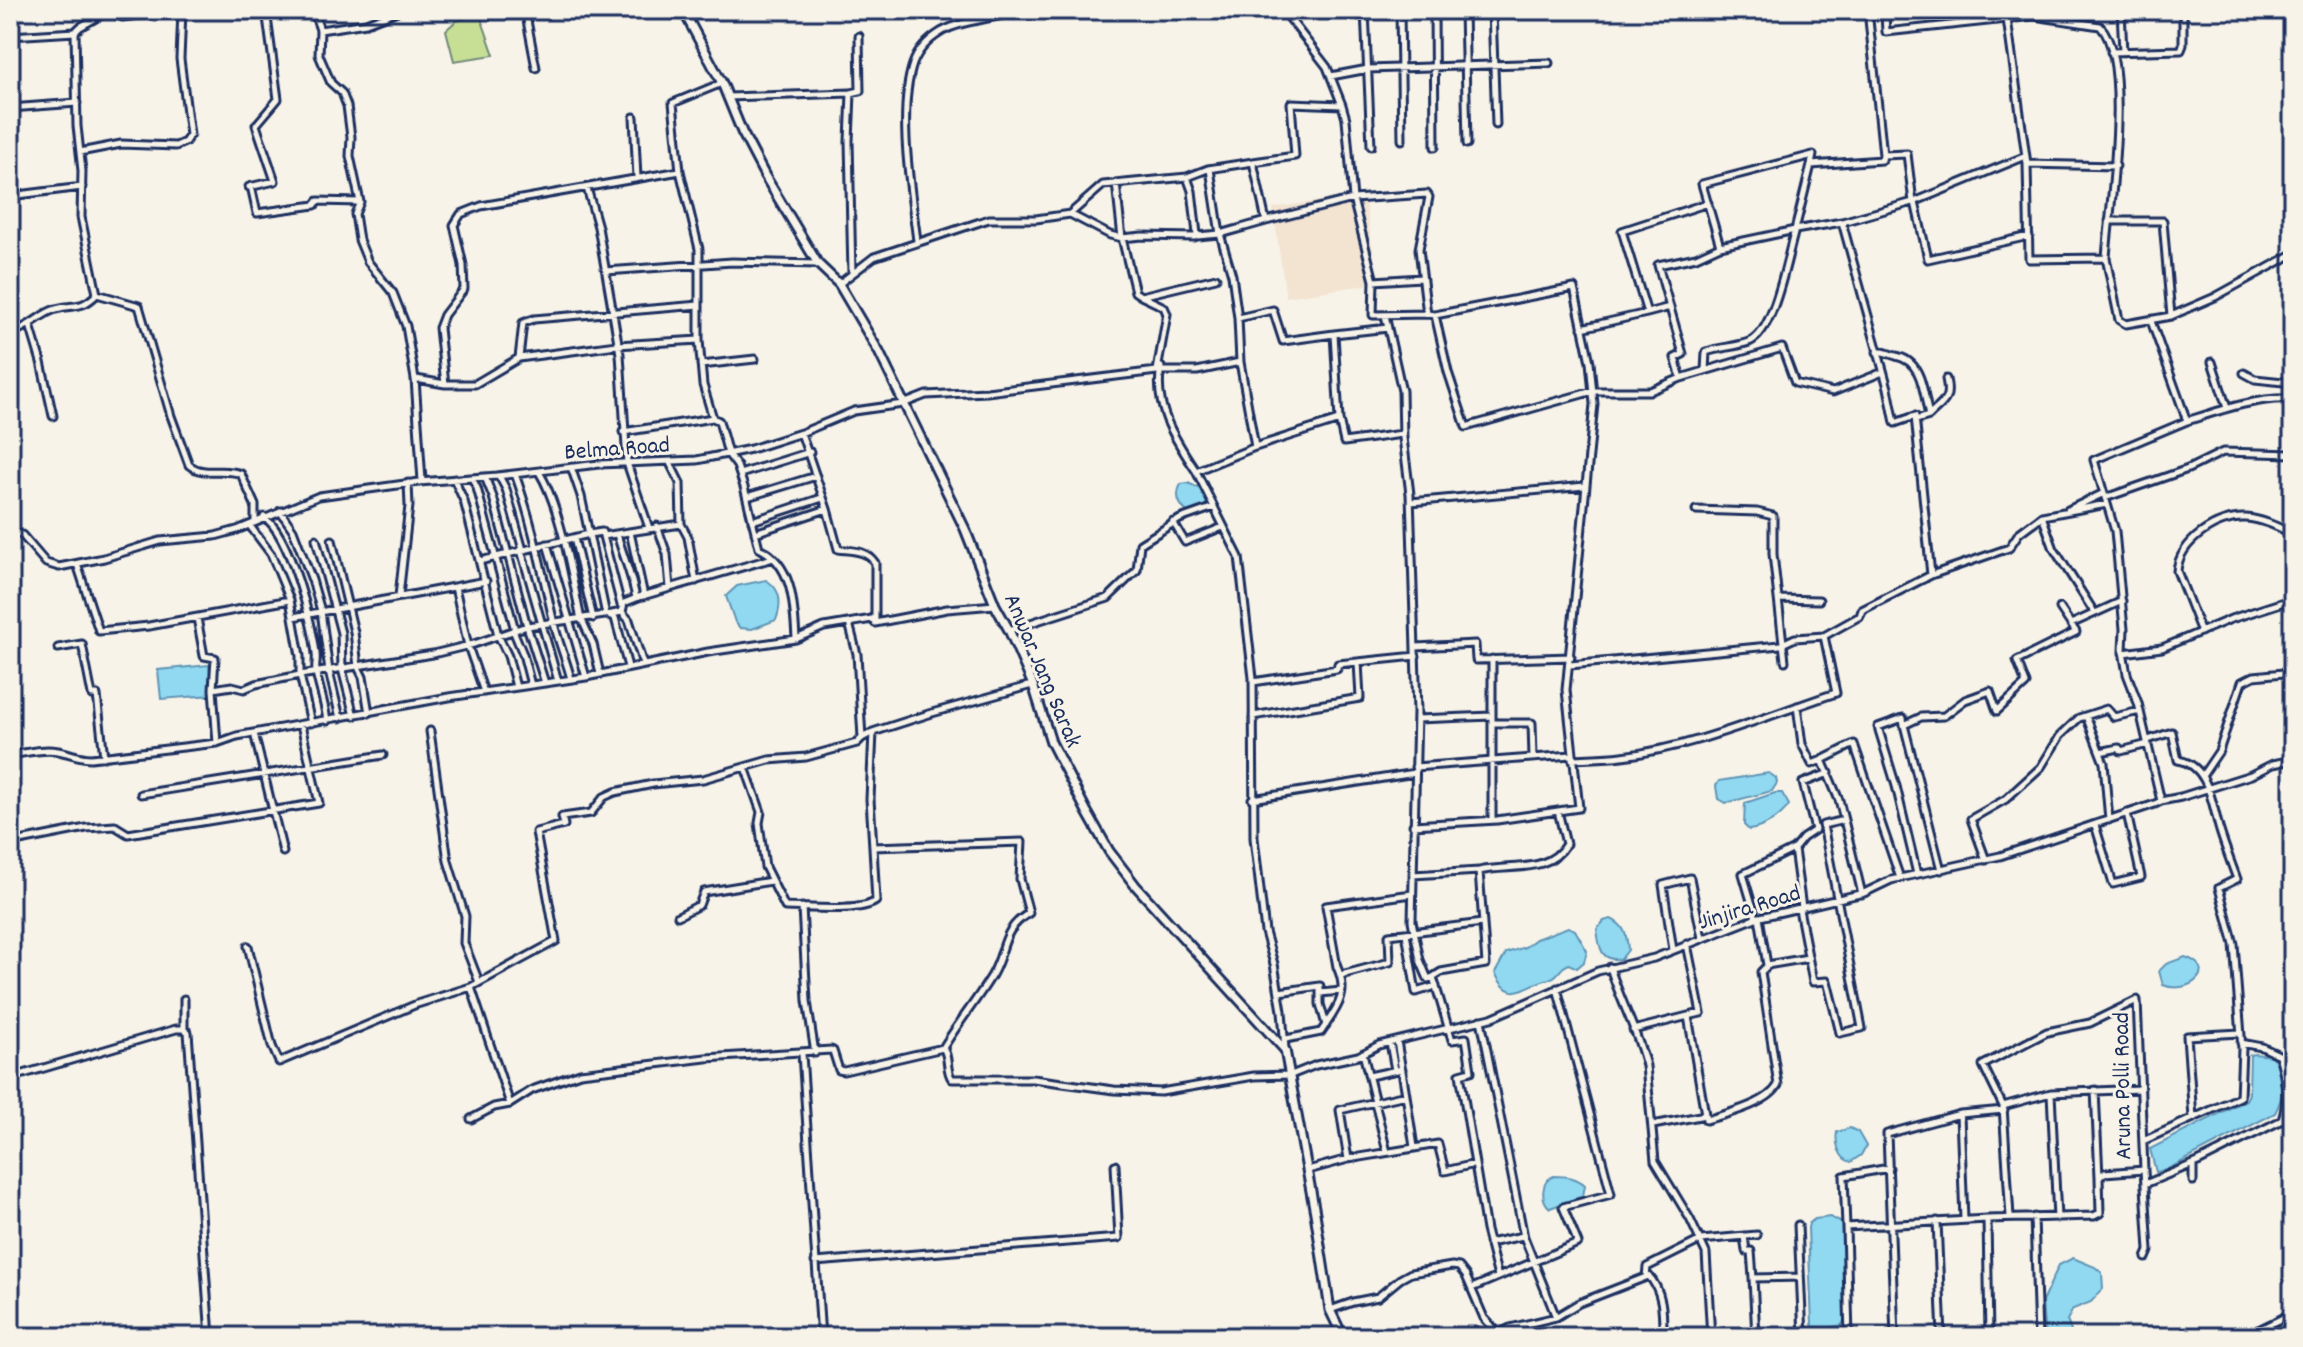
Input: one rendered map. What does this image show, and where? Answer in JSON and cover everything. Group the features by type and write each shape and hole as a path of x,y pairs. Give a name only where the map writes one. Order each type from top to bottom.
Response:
{"main road":[{"name":"Anwar Jang Sarak","path":"683,10 722,83 765,176 818,264 839,284 879,352 965,529 995,605 1033,685 1051,742 1109,851 1135,885 1285,1050 1330,1310 1343,1337"}],"street":[{"path":"10,36 75,32 110,10 122,17 191,10"},
{"path":"266,10 278,99 256,125 275,181 250,186 257,213 315,205 318,201 360,202"},
{"path":"313,10 320,30 319,55 331,83 342,93 347,106 350,156 360,202 356,208 356,224 368,262 393,293 406,326 415,379 422,482"},
{"path":"320,30 366,23 400,10"},
{"path":"525,10 536,68"},
{"path":"917,241 907,141 907,101 913,64 924,44 943,30 1023,10"},
{"path":"1283,10 1311,43 1331,76 1342,105 1353,199 1374,281 1373,315 1435,315 1574,288 1590,362 1594,404 1566,690 1579,808 1492,820 1413,825"},
{"path":"1365,10 1371,146"},
{"path":"1400,10 1402,140"},
{"path":"1434,10 1435,147"},
{"path":"1464,10 1467,144"},
{"path":"1492,10 1496,125"},
{"path":"1811,165 1882,160 1868,10"},
{"path":"1880,10 1885,13 1886,32 2034,16 2100,26 2105,31 2111,52 2117,106 2116,166 2106,258 2119,320 2126,324 2171,316 2215,297 2293,254"},
{"path":"2121,10 2123,52"},
{"path":"2111,52 2181,50 2183,10"},
{"path":"80,152 121,144 176,146 190,135 180,59 182,11"},
{"path":"2007,19 2027,164 2029,259 2106,258"},
{"path":"75,32 81,217 97,294"},
{"path":"728,97 860,91 859,36"},
{"path":"1331,76 1368,69 1549,63"},
{"path":"713,418 703,385 701,365 699,249 680,171 673,103 722,83"},
{"path":"851,93 852,275"},
{"path":"10,108 77,103"},
{"path":"839,284 874,257 989,219 1036,219 1070,214 1103,185 1187,177 1210,169 1295,156 1291,103 1342,105"},
{"path":"634,117 637,178"},
{"path":"1883,155 1907,154 1914,202 1928,259 2029,236"},
{"path":"1705,371 1706,352 1750,342 1763,330 1774,307 1813,155 1702,184 1720,246"},
{"path":"1681,378 1675,358 1683,354 1658,265 1696,257 1720,246 1842,222 1914,202 2026,156"},
{"path":"1253,162 1266,221"},
{"path":"2027,164 2116,166"},
{"path":"1210,169 1220,234 1232,275 1240,362 1255,447"},
{"path":"445,384 439,328 444,315 464,289 463,265 454,225 461,214 481,206 680,171"},
{"path":"1187,177 1196,218 1195,237"},
{"path":"1116,183 1122,238 1134,289 1141,296 1164,307 1167,314 1157,371"},
{"path":"10,196 82,187"},
{"path":"587,188 606,271 620,354 627,463 649,528"},
{"path":"1070,214 1122,238 1195,237 1220,234 1353,199 1427,194 1428,205 1419,249 1427,314"},
{"path":"1647,313 1622,231 1708,203"},
{"path":"2109,221 2163,221 2171,316"},
{"path":"1842,222 1895,423 1915,416 1931,575"},
{"path":"606,271 697,264 818,264"},
{"path":"1141,296 1216,278"},
{"path":"1374,281 1421,278"},
{"path":"10,333 59,308 83,305 97,294"},
{"path":"97,294 139,306 163,392 189,465 202,472 235,471 241,474 255,505 252,525 271,554 290,600 300,675 311,723"},
{"path":"519,358 523,323 545,316 612,314 699,305"},
{"path":"1582,328 1670,307"},
{"path":"1238,318 1273,310 1283,341 1388,328"},
{"path":"1385,315 1402,391 1402,434 1411,502 1417,719 1412,894 1420,960 1428,979 1441,972 1486,964 1479,871"},
{"path":"1435,315 1448,372 1466,427 1593,391 1650,391 1681,378 1782,348 1795,383 1833,392 1883,372"},
{"path":"2151,321 2187,421"},
{"path":"30,325 53,416"},
{"path":"1334,334 1339,420 1344,442 1402,434"},
{"path":"415,379 445,384 475,384 519,358 617,345 699,340"},
{"path":"1877,352 1911,360 1920,380 1929,416"},
{"path":"701,365 755,359"},
{"name":"Belma Road","path":"10,530 22,535 46,563 59,567 160,541 215,536 252,525 264,517 319,496 408,483 571,467 669,462 728,454 801,433 854,411 903,404 926,395 987,392 1157,371 1197,371 1240,362"},
{"path":"2212,362 2227,408"},
{"path":"1157,371 1161,367 1158,388 1166,421 1196,471 1239,557 1253,682 1254,838 1265,932 1279,992 1285,1050"},
{"path":"2244,373 2255,379 2293,383"},
{"path":"1916,420 1929,416 1944,404 1949,390 1946,379"},
{"path":"2161,801 2140,711 2127,674 2115,531 2094,460 2187,421 2227,408 2277,398 2293,399"},
{"path":"623,432 713,418 719,421 728,454 740,474 759,548 779,559 787,577 795,612 796,639"},
{"path":"1196,471 1255,447 1339,420"},
{"path":"801,433 810,452 838,549 864,553 871,556 875,563 875,623"},
{"path":"740,474 810,452"},
{"path":"1570,665 1782,644 1795,638 1824,636 1860,616 1862,610 1931,575 2009,548 2019,533 2042,516 2063,513 2188,469 2223,452 2293,454"},
{"path":"669,462 680,483 681,524 688,537 696,581"},
{"path":"571,467 581,496 608,615"},
{"path":"539,471 547,484 582,620 593,644 600,674"},
{"path":"515,474 571,679"},
{"path":"499,476 506,489 536,597 540,625 558,681"},
{"path":"747,497 816,476"},
{"path":"485,477 510,553 527,626 545,683"},
{"path":"472,478 531,685"},
{"path":"454,479 464,501 498,635 508,656 516,687"},
{"path":"399,596 405,553 408,483"},
{"path":"1411,502 1585,486"},
{"path":"752,521 822,498"},
{"path":"2063,513 2105,498"},
{"path":"1009,630 1108,598 1137,570 1140,544 1173,522 1214,507"},
{"path":"755,533 827,509"},
{"path":"1696,510 1773,516 1785,661"},
{"path":"280,511 293,530 321,611 329,671 340,718"},
{"path":"2042,516 2054,549 2094,612"},
{"path":"264,517 271,521 282,541 309,614 316,673 327,721"},
{"path":"2201,632 2177,571 2178,561 2199,535 2216,524 2242,517 2258,519 2293,534"},
{"path":"1173,522 1185,542 1223,527"},
{"path":"603,536 681,524"},
{"path":"657,526 667,554 670,588"},
{"path":"480,561 602,532 622,609 629,620 643,664"},
{"path":"630,532 644,596"},
{"path":"617,534 636,598"},
{"path":"574,538 593,618"},
{"path":"316,539 341,633 342,669 354,716"},
{"path":"332,540 369,713"},
{"path":"547,544 586,677"},
{"path":"213,689 232,686 244,689 300,675 468,646 527,626 608,615 636,598 773,558"},
{"path":"77,564 81,569 93,621 99,631 149,626 290,600"},
{"path":"293,617 486,581"},
{"path":"455,587 468,646 484,692"},
{"path":"1778,599 1819,600"},
{"path":"2123,653 2162,648 2231,619 2293,599"},
{"path":"2071,624 2122,601"},
{"path":"875,623 947,609 995,605"},
{"path":"1904,725 1921,717 1944,716 1965,700 1990,691 1997,711 2026,684 2017,661 2076,632 2060,608"},
{"path":"608,615 615,618 628,667"},
{"path":"197,618 204,656 215,658 213,689 217,743"},
{"path":"10,755 42,750 61,751 77,758 104,757 217,743 254,733 796,639 824,627 872,619 875,623"},
{"path":"849,623 857,654 862,738"},
{"path":"1252,799 1415,770 1492,761 1623,756 1730,730 1836,693 1824,636"},
{"path":"58,648 82,644 92,695 97,695 104,757"},
{"path":"1416,647 1475,644 1476,660 1571,657"},
{"path":"1253,682 1337,669 1338,664 1416,656"},
{"path":"1492,659 1492,820"},
{"path":"1253,716 1360,698 1358,662"},
{"path":"2202,776 2219,751 2242,682 2254,676 2293,672"},
{"path":"248,946 272,1046 279,1062 417,1004 471,987 556,941 536,832 564,825 562,817 591,813 604,797 615,792 703,779 785,757 806,757 857,743 873,732 1033,685"},
{"path":"1797,706 1805,750 1812,764 1854,744 1900,878"},
{"path":"1986,860 1971,819 2006,799 2041,767 2060,736 2086,716 2107,709 2114,717 2140,711"},
{"path":"2086,716 2108,782 2105,797 2109,820"},
{"path":"1917,874 1878,727 1903,718 1941,870"},
{"path":"1417,719 1492,719 1532,723 1533,758"},
{"path":"10,843 86,828 115,826 128,834 319,803 301,725"},
{"path":"430,731 448,861 465,916 464,943 479,982"},
{"path":"745,767 761,812 759,823 764,859 771,881 785,907 873,904 876,901 870,799 873,732"},
{"path":"2100,752 2119,748 2121,751 2172,732 2178,760 2187,761 2208,787 2237,879 2219,888 2234,944 2241,1043 2240,1097 2143,1141"},
{"path":"254,733 283,852"},
{"path":"141,794 383,755"},
{"path":"1822,760 1844,820 1862,894"},
{"name":"Jinjira Road","path":"943,1048 950,1077 956,1080 1033,1079 1114,1090 1161,1092 1254,1076 1291,1075 1394,1042 1491,1018 1610,967 1654,958 1758,918 1862,894 1900,878 1986,860 2293,760"},
{"path":"1768,965 1758,918 1743,874 1794,849 1815,830 1803,783 1829,773"},
{"path":"1413,875 1546,864 1558,857 1566,844 1558,811"},
{"path":"2095,825 2113,884 2141,877 2127,813"},
{"path":"1794,849 1800,908 1813,982 1827,981 1840,1033 1862,1028 1823,825 1844,820"},
{"path":"471,1119 494,1107 510,1104 532,1090 580,1073 706,1058 833,1051 839,1070 851,1071 943,1048 993,973 1007,933 1016,921 1029,913 1020,879 1022,842 873,847"},
{"path":"1673,950 1663,885 1690,878 1702,938"},
{"path":"678,916 699,905 704,892 771,881"},
{"path":"1286,1039 1321,1032 1343,1000 1341,975 1326,906 1412,894"},
{"path":"802,907 807,1001 815,1053"},
{"path":"1341,975 1390,962 1389,935 1482,923"},
{"path":"1406,933 1416,992 1436,986"},
{"path":"1633,1030 1701,1013 1687,944"},
{"path":"1688,1016 1706,1120 1734,1112 1773,1093 1778,1085 1761,972 1768,965 1808,958"},
{"path":"1610,967 1646,1066 1655,1161 1706,1253 1711,1337"},
{"path":"1433,977 1452,1040 1466,1038 1471,1071 1460,1074 1489,1243 1498,1277"},
{"path":"1279,992 1320,986 1320,1004 1326,1025"},
{"path":"471,987 510,1104"},
{"path":"1472,1288 1578,1243 1563,1207 1611,1194 1557,988"},
{"path":"1320,993 1342,991"},
{"path":"184,999 210,1337"},
{"name":"Aruna Polli Road","path":"1846,1227 2010,1217 2094,1216 2100,1213 2099,1178 2104,1173 2144,1170 2137,1000 2090,1023 2047,1032 1983,1065 2004,1108"},
{"path":"1481,1020 1524,1236 1556,1317"},
{"path":"10,1078 184,1029"},
{"path":"2193,1118 2187,1036 2240,1033"},
{"path":"1394,1042 1414,1147"},
{"path":"2145,1184 2193,1165 2282,1120 2286,1108 2279,1055 2262,1047 2241,1043"},
{"path":"1363,1053 1387,1152"},
{"path":"802,1054 821,1337"},
{"path":"1369,1076 1398,1069"},
{"path":"1895,1337 1887,1134 1960,1114 2004,1108 2051,1093 2141,1089"},
{"path":"2095,1090 2099,1178"},
{"path":"2051,1093 2057,1218"},
{"path":"1348,1159 1340,1110 1406,1095"},
{"path":"2004,1108 2010,1217"},
{"path":"1960,1114 1964,1220"},
{"path":"1653,1125 1705,1115"},
{"path":"1308,1170 1348,1159 1438,1144 1445,1171 1475,1164"},
{"path":"815,1262 1119,1238 1115,1165"},
{"path":"2193,1165 2193,1181"},
{"path":"1849,1337 1844,1176 1889,1168"},
{"path":"2144,1170 2149,1251 2146,1258"},
{"path":"2034,1217 2038,1337"},
{"path":"1987,1219 1989,1337"},
{"path":"1937,1221 1942,1337"},
{"path":"1798,1225 1803,1337"},
{"path":"1663,1337 1660,1296 1647,1267 1701,1240 1757,1235"},
{"path":"1489,1243 1524,1236"},
{"path":"1744,1236 1746,1251 1751,1251 1756,1337"},
{"path":"1330,1310 1378,1297 1411,1273 1459,1267 1472,1288 1484,1318 1500,1335 1510,1328 1556,1317 1579,1303 1648,1275"},
{"path":"1753,1278 1800,1277"},
{"path":"2244,1337 2293,1311"}],"shaded area":[{"path":"1364,194 1378,283 1286,297 1273,208"}],"green space":[{"path":"480,15 494,55 454,61 446,30 456,21"}],"water":[{"path":"1188,483 1203,490 1209,500 1202,509 1187,512 1180,503 1179,488 1181,484"},
{"path":"766,580 779,597 776,620 752,629 740,628 726,596 737,586"},
{"path":"209,665 212,695 161,699 158,670"},
{"path":"1769,773 1777,783 1772,791 1726,803 1718,799 1716,786 1719,781"},
{"path":"1782,793 1789,805 1771,822 1749,830 1744,825 1745,803"},
{"path":"1611,919 1619,924 1626,936 1628,950 1621,959 1605,956 1599,942 1597,929 1604,921"},
{"path":"1568,927 1575,930 1587,951 1584,962 1577,968 1569,964 1553,977 1518,991 1504,987 1495,973 1506,953"},
{"path":"2185,957 2200,968 2197,979 2182,987 2163,985 2159,971 2166,964"},
{"path":"2250,1055 2271,1056 2279,1068 2282,1091 2275,1113 2166,1170 2156,1172 2150,1149 2246,1100 2249,1094"},
{"path":"1850,1128 1858,1132 1866,1146 1861,1155 1851,1162 1841,1154 1837,1141 1837,1132"},
{"path":"1554,1176 1582,1182 1585,1185 1583,1196 1550,1208 1543,1190 1546,1182"},
{"path":"1830,1217 1840,1222 1844,1229 1846,1316 1842,1325 1814,1328 1808,1228 1815,1219"},
{"path":"2073,1258 2102,1273 2103,1289 2091,1302 2073,1309 2067,1320 2073,1337 2045,1337 2042,1302 2059,1265"}]}
